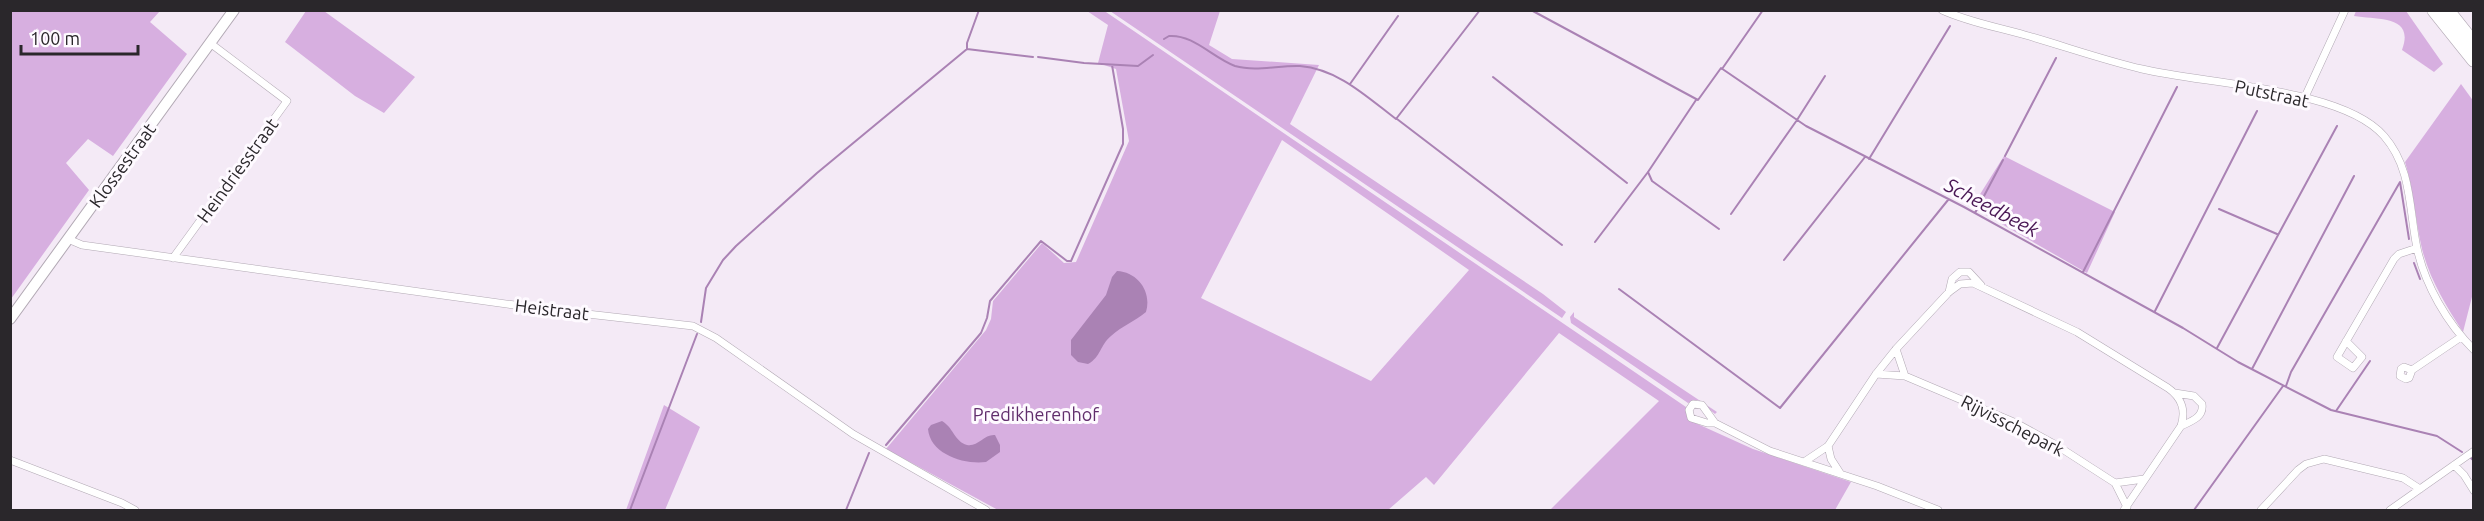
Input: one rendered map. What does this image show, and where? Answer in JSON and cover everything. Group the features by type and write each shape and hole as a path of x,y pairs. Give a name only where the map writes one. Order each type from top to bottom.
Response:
{"highway":[{"path":"2426,10 2446,34 2454,35"},
{"path":"2434,10 2474,60"},
{"path":"2447,10 2474,44"}],"street":[{"name":"Klossestraat","path":"10,319 234,10"},
{"name":"Putstraat","path":"1942,10 2143,69 2270,90 2362,118 2377,129 2391,145 2405,173 2417,248 2434,294 2474,350"},
{"path":"2304,99 2345,10"},
{"name":"Heindriesstraat","path":"173,258 287,101 210,43"},
{"name":"Heistraat","path":"68,239 82,245 173,258 543,309 693,326 716,338 853,434 926,478 986,510"},
{"path":"2346,341 2394,259 2399,254 2417,248"},
{"path":"1949,292 1952,279 1964,271 1974,275 1981,285"},
{"path":"1804,462 1828,446 1876,374 1949,292 1966,283 1981,285 2085,337 2175,393 2180,399 2184,413 2181,426 2126,509"},
{"path":"2412,370 2462,336"},
{"path":"1896,349 1905,376"},
{"name":"Rijvisschepark","path":"1876,374 1905,376 2016,423 2056,445 2115,483"},
{"path":"2175,393 2194,396 2202,404 2202,412 2199,416 2181,426"},
{"path":"1715,423 1770,451 1904,495 1938,510"},
{"path":"1828,446 1831,459 1840,473"},
{"path":"2390,510 2474,451"},
{"path":"2261,510 2298,470 2306,464 2324,459 2403,478 2420,489"},
{"path":"10,460 122,502 135,510"},
{"path":"2454,465 2464,475 2474,491"},
{"path":"2126,509 2115,483 2144,479"}],"green space":[{"path":"11,10 160,11 150,22 187,54 113,156 88,139 66,163 89,190 11,299"},
{"name":"Predikherenhof","path":"1103,10 1686,407 1687,417 1691,421 1753,449 1851,482 1835,510 1550,510 1659,401 1559,333 1434,485 1426,477 1388,510 998,510 886,449 986,330 991,319 993,301 1042,243 1064,263 1076,262 1129,141 1116,69 1098,63 1108,25 1087,11","holes":["1282,140 1469,270 1371,381 1201,298"]},
{"path":"306,11 324,11 415,77 384,113 355,96 285,42"},
{"path":"1110,11 1220,11 1209,45 1232,59 1319,65 1290,124 1543,294 1566,312 1562,318"},
{"path":"2356,11 2406,11 2443,64 2434,72 2402,50 2405,39 2399,25 2383,19 2354,16"},
{"path":"2461,84 2474,102 2474,289 2463,332 2439,292 2425,260 2405,162"},
{"path":"2004,156 2115,212 2087,273 1972,207"},
{"path":"1574,312 1574,317 1717,412 1715,414 1698,400 1688,403 1571,323 1570,317"},
{"path":"664,405 700,427 665,510 626,510"}],"shaded area":[{"path":"1117,271 1131,275 1142,284 1147,297 1146,312 1111,336 1088,364 1078,362 1071,355 1071,340 1106,295 1112,277"},
{"path":"942,421 960,441 967,445 995,435 1000,445 1000,452 986,462 968,462 950,456 941,451 930,438 928,429 931,425"}],"waterway":[{"name":"Scheedbeek","path":"967,49 979,10"},
{"name":"Scheedbeek","path":"1164,39 1169,36 1178,36 1243,68 1300,66 1327,72 1363,93 1396,119 1480,10"},
{"name":"Scheedbeek","path":"1531,10 1698,100 1721,68 1806,126 1964,207 2183,328 2238,362 2331,410 2437,436 2462,452"},
{"path":"1722,69 1763,10"},
{"path":"1350,84 1398,16"},
{"path":"1869,159 1950,26"},
{"name":"Scheedbeek","path":"967,49 1033,57"},
{"path":"701,322 706,288 723,260 736,246 817,173 967,49"},
{"name":"Scheedbeek","path":"1038,57 1084,63 1138,66 1153,55"},
{"path":"2005,156 2056,58"},
{"path":"886,445 981,333 990,301 1041,241 1067,261 1071,261 1123,144 1123,129 1112,65"},
{"path":"1731,214 1825,76"},
{"path":"1493,77 1627,183"},
{"path":"2083,272 2177,87"},
{"path":"1595,242 1648,172 1696,100"},
{"path":"2155,311 2257,111"},
{"path":"1397,119 1562,245"},
{"path":"2217,348 2337,126"},
{"path":"1784,260 1865,157"},
{"path":"1975,213 2003,160"},
{"path":"1648,172 1652,181 1719,229"},
{"path":"2252,369 2354,176"},
{"path":"2286,386 2291,372 2400,182 2409,239"},
{"path":"1619,289 1780,408 1948,200"},
{"path":"2219,209 2277,234"},
{"path":"2414,263 2420,279"},
{"path":"630,510 697,334"},
{"path":"2336,411 2370,361"},
{"path":"2194,510 2283,386"},
{"name":"Scheedbeek","path":"846,510 869,453"},
{"name":"Scheedbeek","path":"2471,458 2474,461"}]}
